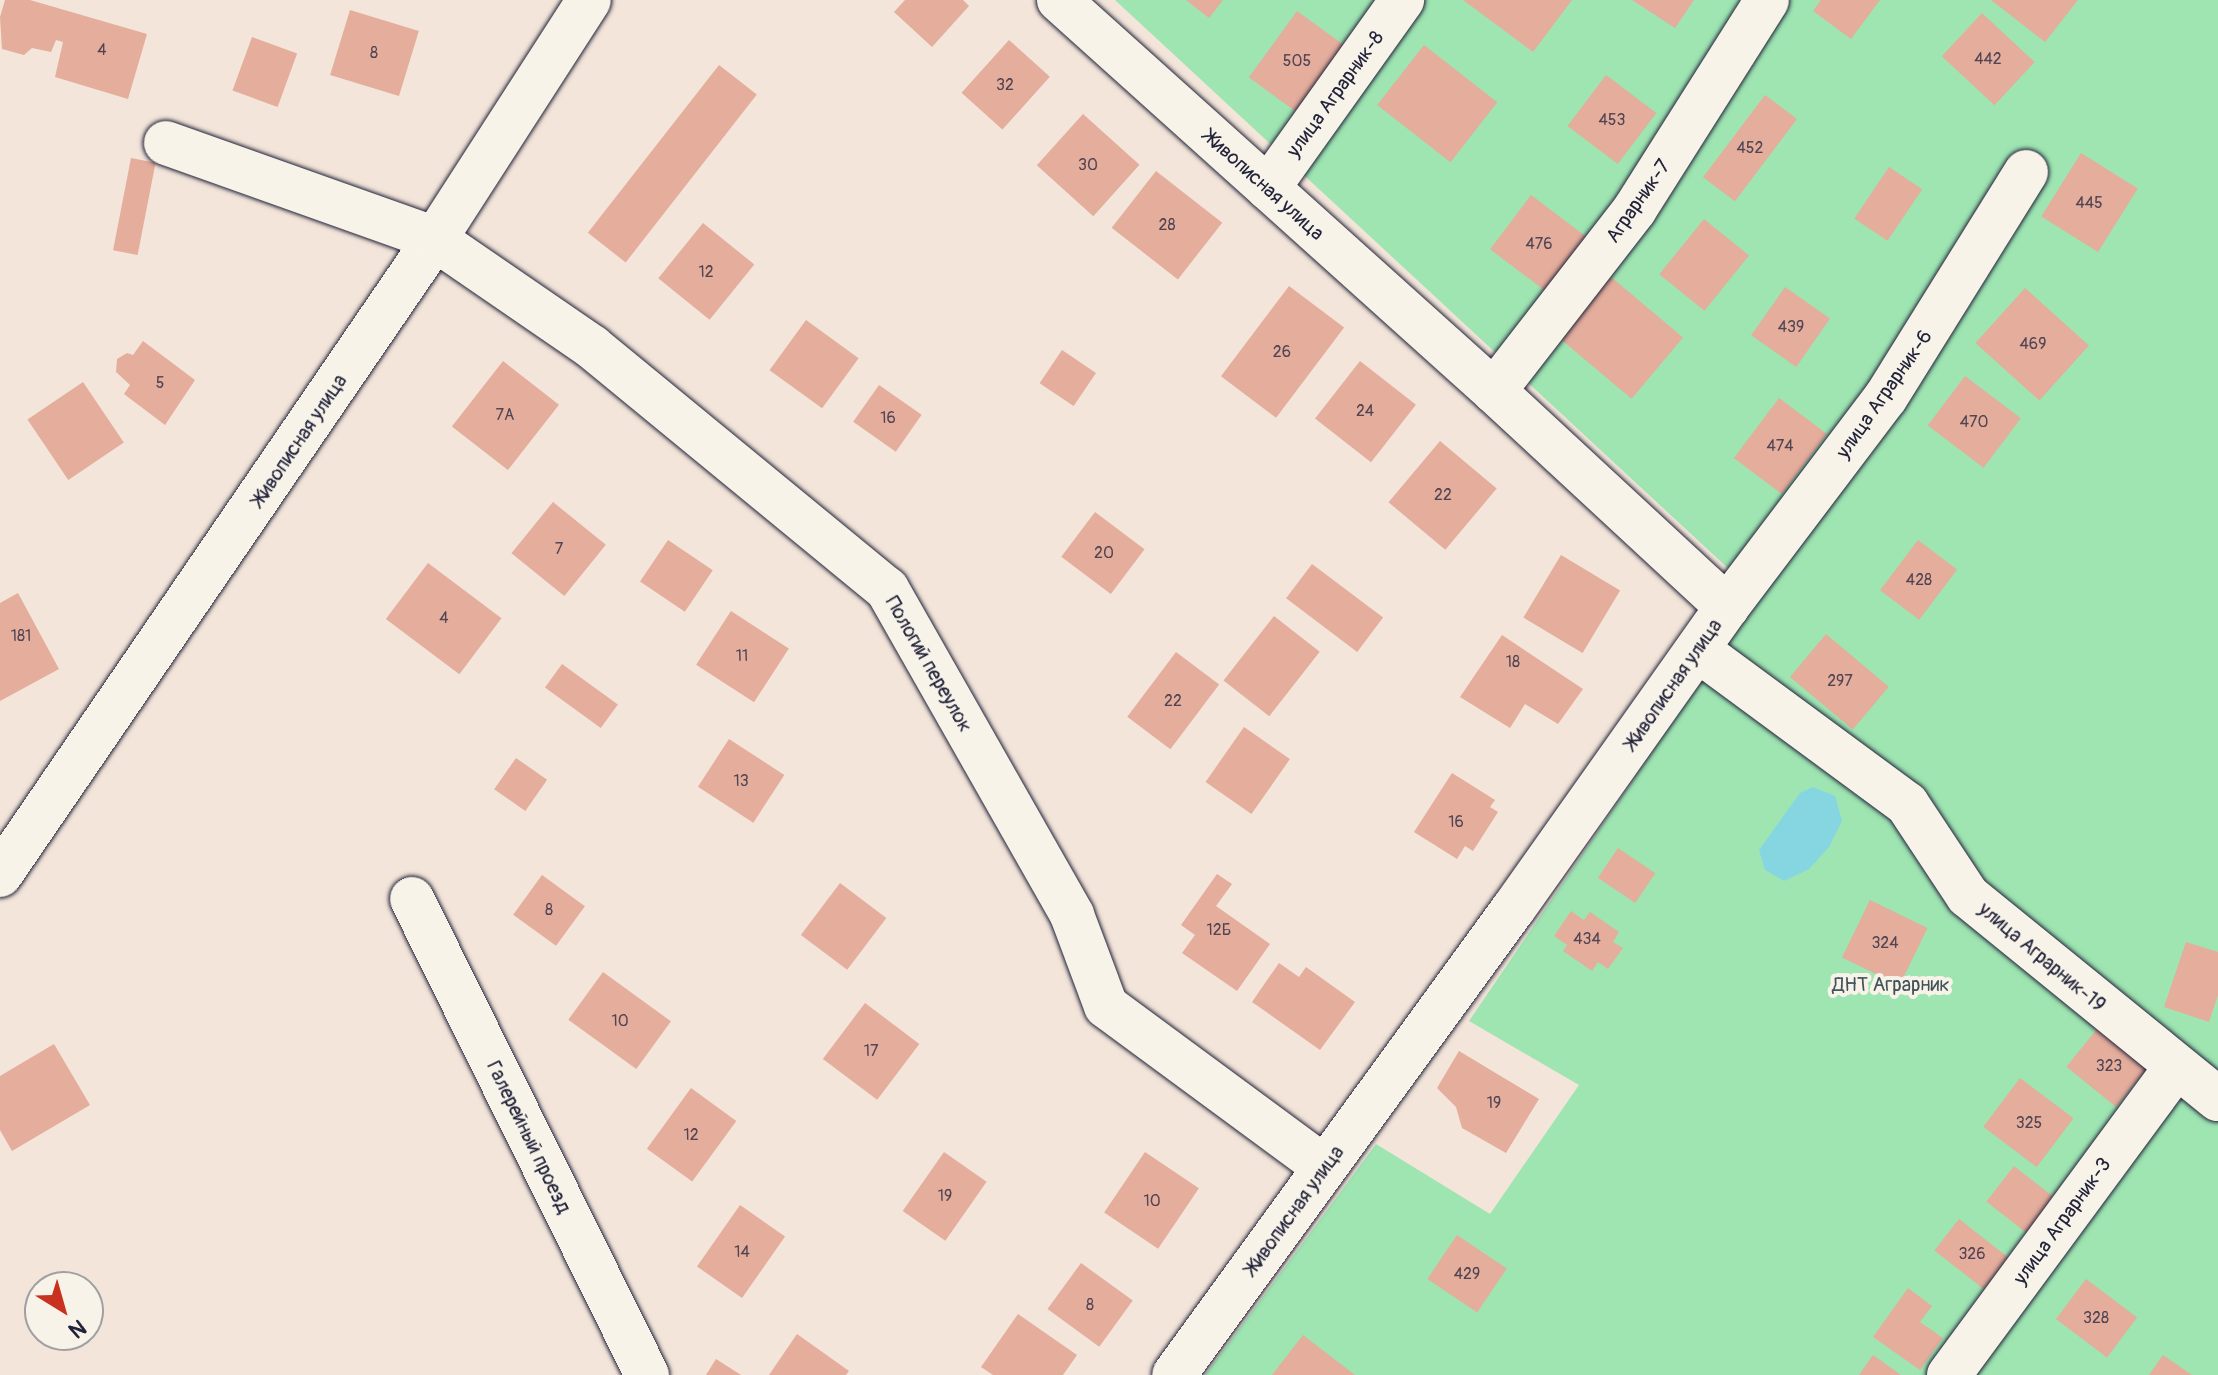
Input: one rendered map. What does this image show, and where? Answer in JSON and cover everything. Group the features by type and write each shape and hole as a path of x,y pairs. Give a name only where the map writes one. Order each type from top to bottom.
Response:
{"street":[{"name":"Живописная улица","path":"0,875 435,239 589,0"},
{"name":"Живописная улица","path":"1059,0 1494,391 1727,607 1174,1375"},
{"name":"улица Аграрник-8","path":"1268,188 1402,0"},
{"name":"Аграрник-7","path":"1494,391 1635,209 1767,0"},
{"name":"Пологий переулок","path":"166,143 435,239 592,347 887,589 1072,915 1106,1006 1324,1167"},
{"name":"улица Аграрник-6","path":"1727,607 1886,397 2026,172"},
{"name":"улица Аграрник-19","path":"1698,650 1907,804 1968,896 2175,1068 2215,1085"},
{"name":"Галерейный проезд","path":"412,899 647,1375"},
{"name":"улица Аграрник-3","path":"1968,1368 2175,1068"}],"green space":[{"name":"ДНТ Аграрник","path":"1115,0 2218,0 2218,1375 1205,1375 1376,1144 1490,1214 1579,1085 1469,1021 1758,596"}],"water":[{"path":"1813,787 1835,796 1842,821 1829,847 1809,869 1784,881 1765,870 1759,850 1800,793"}],"building":[{"path":"5,0 30,0 147,34 128,99 55,77 63,42 56,40 51,52 32,48 24,55 2,49 0,17"},
{"path":"905,0 963,0 969,6 932,47 894,12"},
{"path":"1186,0 1223,0 1209,18"},
{"path":"1463,0 1572,0 1533,52"},
{"path":"1632,0 1694,0 1675,28"},
{"path":"1821,0 1880,0 1851,39 1813,11"},
{"path":"1991,0 2078,0 2045,42"},
{"path":"350,10 419,31 399,96 330,75"},
{"path":"1297,11 1344,45 1296,111 1249,77"},
{"path":"1982,13 2035,62 1994,105 1942,56"},
{"path":"252,37 297,53 278,107 233,91"},
{"path":"1009,40 1050,77 1002,130 961,93"},
{"path":"1424,45 1497,102 1450,162 1377,105"},
{"path":"719,65 757,95 626,262 588,233"},
{"path":"1606,75 1656,113 1618,164 1567,126"},
{"path":"1765,95 1797,119 1735,201 1703,177"},
{"path":"1083,114 1139,165 1093,216 1037,165"},
{"path":"2081,153 2138,189 2098,252 2041,217"},
{"path":"131,158 156,163 138,255 113,250"},
{"path":"1889,167 1922,189 1887,241 1854,218"},
{"path":"1156,171 1222,223 1178,279 1112,228"},
{"path":"1531,195 1588,238 1547,292 1490,249"},
{"path":"1704,219 1749,256 1704,311 1659,274"},
{"path":"703,223 754,265 710,320 658,278"},
{"path":"1611,277 1683,337 1632,399 1560,338"},
{"path":"1289,286 1344,328 1276,418 1221,376"},
{"path":"1785,287 1830,319 1796,367 1751,335"},
{"path":"2025,288 2089,346 2039,401 1975,343"},
{"path":"806,320 859,358 822,408 770,370"},
{"path":"143,341 195,380 165,425 124,394 130,385 116,372 117,359 127,353 133,355"},
{"path":"1062,350 1096,373 1074,406 1040,383"},
{"path":"503,361 559,405 508,470 452,426"},
{"path":"1360,361 1416,405 1371,462 1315,419"},
{"path":"1965,376 2021,418 1984,468 1928,426"},
{"path":"83,382 124,443 68,480 27,419"},
{"path":"879,385 922,415 896,452 853,422"},
{"path":"1779,398 1827,434 1782,494 1734,458"},
{"path":"1440,441 1497,489 1445,550 1389,502"},
{"path":"553,502 606,545 564,596 511,553"},
{"path":"1095,512 1145,549 1111,594 1061,557"},
{"path":"668,540 713,570 685,612 640,581"},
{"path":"1918,540 1957,569 1919,620 1880,590"},
{"path":"1561,555 1620,591 1583,653 1523,618"},
{"path":"428,563 501,618 459,674 386,619"},
{"path":"1312,564 1383,618 1357,652 1286,598"},
{"path":"18,593 59,669 0,701 0,603"},
{"path":"731,611 789,649 754,702 696,665"},
{"path":"1274,616 1320,652 1269,716 1224,681"},
{"path":"1826,634 1889,687 1853,730 1790,677"},
{"path":"1502,635 1583,689 1558,724 1525,704 1510,728 1460,697"},
{"path":"1176,652 1219,684 1170,749 1127,717"},
{"path":"562,664 618,705 601,728 545,687"},
{"path":"1244,727 1290,759 1251,814 1206,782"},
{"path":"729,739 784,775 753,823 698,787"},
{"path":"516,758 547,780 525,811 494,789"},
{"path":"1452,773 1495,800 1490,807 1498,812 1473,851 1465,846 1457,859 1414,832"},
{"path":"1618,848 1655,873 1635,903 1598,878"},
{"path":"1217,874 1232,884 1216,906 1270,944 1237,991 1182,953 1195,935 1181,925"},
{"path":"542,875 585,906 556,946 513,915"},
{"path":"840,883 886,918 847,970 801,935"},
{"path":"1870,900 1928,928 1899,986 1842,958"},
{"path":"1571,911 1584,920 1590,912 1619,932 1613,942 1623,948 1608,969 1598,962 1592,971 1563,951 1567,945 1554,936"},
{"path":"2186,942 2218,952 2218,995 2209,1022 2164,1007"},
{"path":"1279,963 1299,977 1306,967 1355,1002 1320,1050 1252,1002"},
{"path":"603,972 671,1021 636,1069 568,1020"},
{"path":"865,1003 919,1044 877,1100 823,1059"},
{"path":"2101,1024 2151,1064 2116,1107 2066,1067"},
{"path":"54,1044 90,1105 12,1151 0,1130 0,1076"},
{"path":"1459,1051 1539,1099 1506,1153 1462,1128 1456,1107 1437,1088"},
{"path":"2020,1078 2074,1118 2037,1167 1983,1127"},
{"path":"691,1088 736,1121 692,1182 647,1149"},
{"path":"944,1152 987,1182 945,1241 903,1211"},
{"path":"1145,1152 1199,1188 1158,1249 1104,1213"},
{"path":"2014,1166 2058,1200 2030,1236 1986,1201"},
{"path":"740,1205 785,1237 742,1298 697,1266"},
{"path":"1959,1219 2009,1258 1984,1289 1934,1251"},
{"path":"1457,1235 1507,1269 1477,1312 1427,1279"},
{"path":"1081,1263 1133,1301 1099,1347 1047,1309"},
{"path":"2086,1279 2137,1318 2107,1357 2056,1319"},
{"path":"1908,1288 1932,1306 1920,1322 1943,1338 1920,1370 1873,1337"},
{"path":"1018,1314 1077,1355 1063,1375 993,1375 981,1367"},
{"path":"797,1334 849,1371 846,1375 769,1375"},
{"path":"1303,1335 1355,1375 1272,1375"},
{"path":"1873,1355 1901,1375 1859,1375"},
{"path":"2163,1355 2192,1375 2149,1375"},
{"path":"716,1359 741,1375 706,1375"}]}
